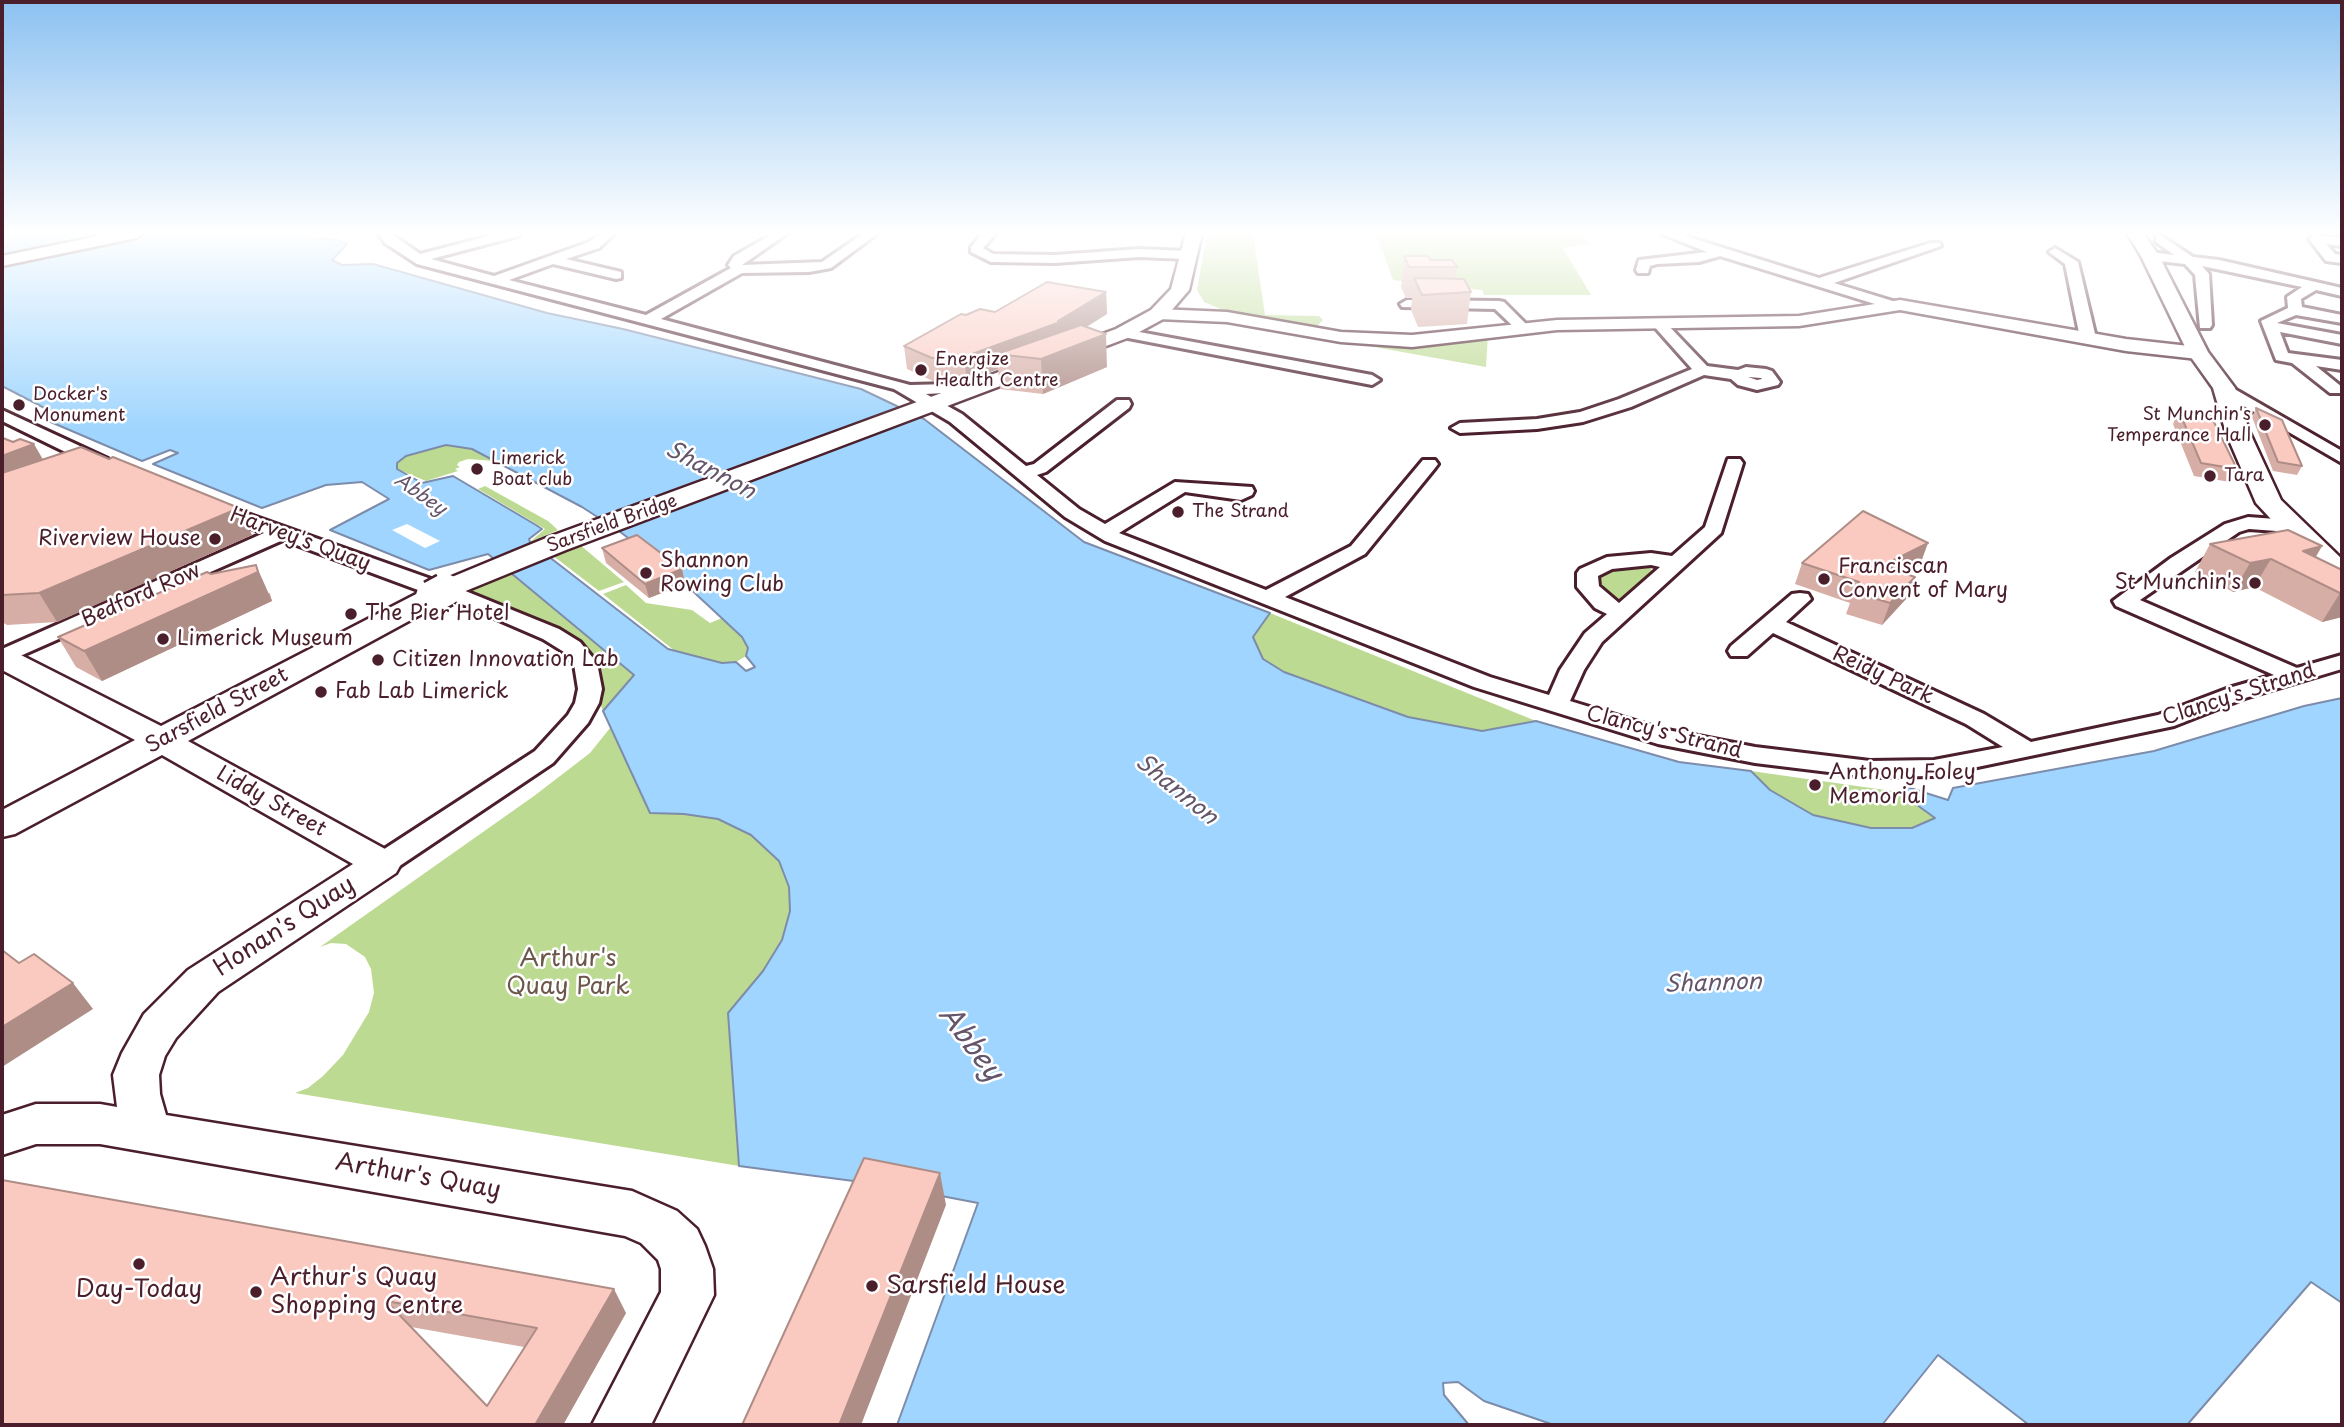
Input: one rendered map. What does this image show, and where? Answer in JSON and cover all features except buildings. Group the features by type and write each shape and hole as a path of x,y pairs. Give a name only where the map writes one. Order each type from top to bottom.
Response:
{"main road":[{"name":"Sarsfield Bridge","path":"440,593 556,544 917,402 981,386 1124,333 1157,314 1171,300"},
{"path":"2176,300 2198,353 2227,395 2238,433 2269,503 2342,574"},
{"path":"957,418 981,386"},
{"name":"Sarsfield Street","path":"2,825 440,593"},
{"name":"Liddy Street","path":"2,658 161,740 382,864"},
{"name":"Honan's Quay","path":"147,1130 137,1094 136,1075 144,1053 160,1026 203,981 382,864"},
{"path":"2,1135 36,1124 83,1122 147,1130"},
{"name":"Arthur's Quay","path":"147,1130 632,1214 659,1227 679,1246 687,1269 687,1295 621,1425"}],"street":[{"name":"Clancy's Strand","path":"566,300 796,361 861,375 957,418 1072,513 1105,533 1482,682 1670,738 1755,755 1870,769 1934,768 2027,751 2165,720 2294,675 2342,662"},
{"path":"648,320 684,300"},
{"path":"1197,300 1227,317"},
{"path":"1875,300 1891,305 2088,338 2198,353"},
{"path":"2079,300 2088,338"},
{"path":"2204,300 2205,325"},
{"path":"2294,300 2295,310"},
{"path":"1407,304 1499,305 1522,327"},
{"path":"1157,314 1227,317 1341,337 1385,341 1437,339 1522,327 1799,321 1838,317 1891,305"},
{"path":"2342,319 2295,310 2267,321 2283,357 2342,365"},
{"path":"1659,324 1702,370"},
{"path":"2270,326 2342,339"},
{"path":"1124,333 1372,380"},
{"path":"2298,360 2336,390"},
{"path":"1460,428 1537,424 1583,416 1625,403 1702,370 1738,375"},
{"path":"2227,395 2257,407 2342,458"},
{"path":"1023,473 1040,468 1123,404"},
{"path":"2,415 106,465 73,470"},
{"path":"1556,705 1572,670 1593,638 1714,529 1734,463"},
{"path":"1267,598 1358,550 1429,464"},
{"path":"1105,533 1186,483 1225,493 1241,494 1245,491"},
{"name":"Harvey's Quay","path":"191,499 551,634 572,647 585,663"},
{"path":"2290,526 2248,523 2232,528 2124,601 2294,675"},
{"name":"Bedford Row","path":"2,658 281,533"},
{"path":"1621,613 1603,603 1588,587 1587,573 1607,563 1651,559 1678,563"},
{"path":"1739,651 1800,599"},
{"name":"Reidy Park","path":"1771,623 1975,719 2027,751"},
{"name":"Honan's Quay","path":"382,864 513,779 559,743 587,703 590,689 585,663"}],"green space":[{"path":"1203,300 1263,300 1265,315 1319,316 1323,320 1317,326 1306,327 1235,315"},
{"path":"1488,334 1486,367 1363,345 1423,345"},
{"path":"446,445 467,447 494,461 468,459 459,462 457,465 460,467 455,469 458,471 426,481 397,469 397,463 406,456"},
{"path":"485,486 548,521 558,530 530,542 545,529 478,489"},
{"path":"579,544 624,582 599,591 552,555"},
{"path":"1645,564 1653,571 1621,600 1610,601 1599,588 1597,576 1609,567"},
{"path":"511,571 563,611 634,675 603,711 599,701 603,690 601,667 585,647 555,627 469,592 473,586"},
{"path":"626,585 646,603 692,610 710,623 722,618 742,637 748,648 746,656 736,662 722,663 675,651 603,594"},
{"path":"1270,613 1536,721 1482,731 1408,717 1284,672 1263,659 1253,637"},
{"name":"Arthur's Quay Park","path":"610,728 650,813 718,819 751,835 779,861 789,887 790,911 782,940 763,971 728,1013 739,1166 295,1093 308,1088 343,1055 369,1012 374,993 371,969 365,957 346,944 331,943 320,947 534,796 590,753"},
{"path":"1751,771 1899,792 1936,818 1912,828 1871,828 1813,815 1770,790"}],"water":[{"path":"2,300 499,300 861,389 924,419 1084,542 1270,613 1253,637 1263,659 1284,672 1408,717 1482,731 1536,721 1679,762 1751,771 1770,790 1813,815 1871,828 1912,828 1935,818 1899,792 1907,787 1948,800 1953,788 2154,751 2304,706 2342,698 2342,1303 2311,1282 2187,1425 2029,1425 1938,1355 1882,1425 1554,1425 1484,1401 1458,1382 1443,1383 1444,1395 1469,1425 897,1425 978,1203 884,1185 739,1166 728,1013 763,971 782,940 790,911 789,887 779,861 751,835 718,819 650,813 603,711 634,675 488,554 429,570 330,530 389,499 362,482 326,485 262,508 153,464 178,453 170,450 142,461 46,420 58,415 2,386","holes":["446,445 472,449 582,507 669,569 742,637 748,648 746,656 755,667 746,671 736,662 722,663 668,649 530,542 529,539 542,529 453,476 422,483 397,469 397,463 406,456"]}],"pier":[{"path":"407,524 440,541 425,548 392,530"}],"place":[{"name":"Energize Health Centre","path":"921,370"},
{"name":"Docker's Monument","path":"19,405"},
{"name":"St Munchin's Temperance Hall","path":"2265,425"},
{"name":"Limerick Boat club","path":"477,469"},
{"name":"Tara","path":"2210,476"},
{"name":"The Strand","path":"1178,512"},
{"name":"Riverview House","path":"215,539"},
{"name":"Shannon Rowing Club","path":"646,573"},
{"name":"Franciscan Convent of Mary","path":"1824,579"},
{"name":"St Munchin's","path":"2255,583"},
{"name":"The Pier Hotel","path":"351,614"},
{"name":"Limerick Museum","path":"163,639"},
{"name":"Citizen Innovation Lab","path":"378,660"},
{"name":"Fab Lab Limerick","path":"321,692"},
{"name":"Anthony Foley Memorial","path":"1815,785"},
{"name":"Day-Today","path":"139,1264"},
{"name":"Sarsfield House","path":"872,1286"},
{"name":"Arthur's Quay Shopping Centre","path":"256,1292"}],"water label":[{"name":"Shannon","path":"710,471"},
{"name":"Abbey","path":"420,495"},
{"name":"Shannon","path":"1176,790"},
{"name":"Shannon","path":"1713,984"},
{"name":"Abbey","path":"970,1044"}]}
